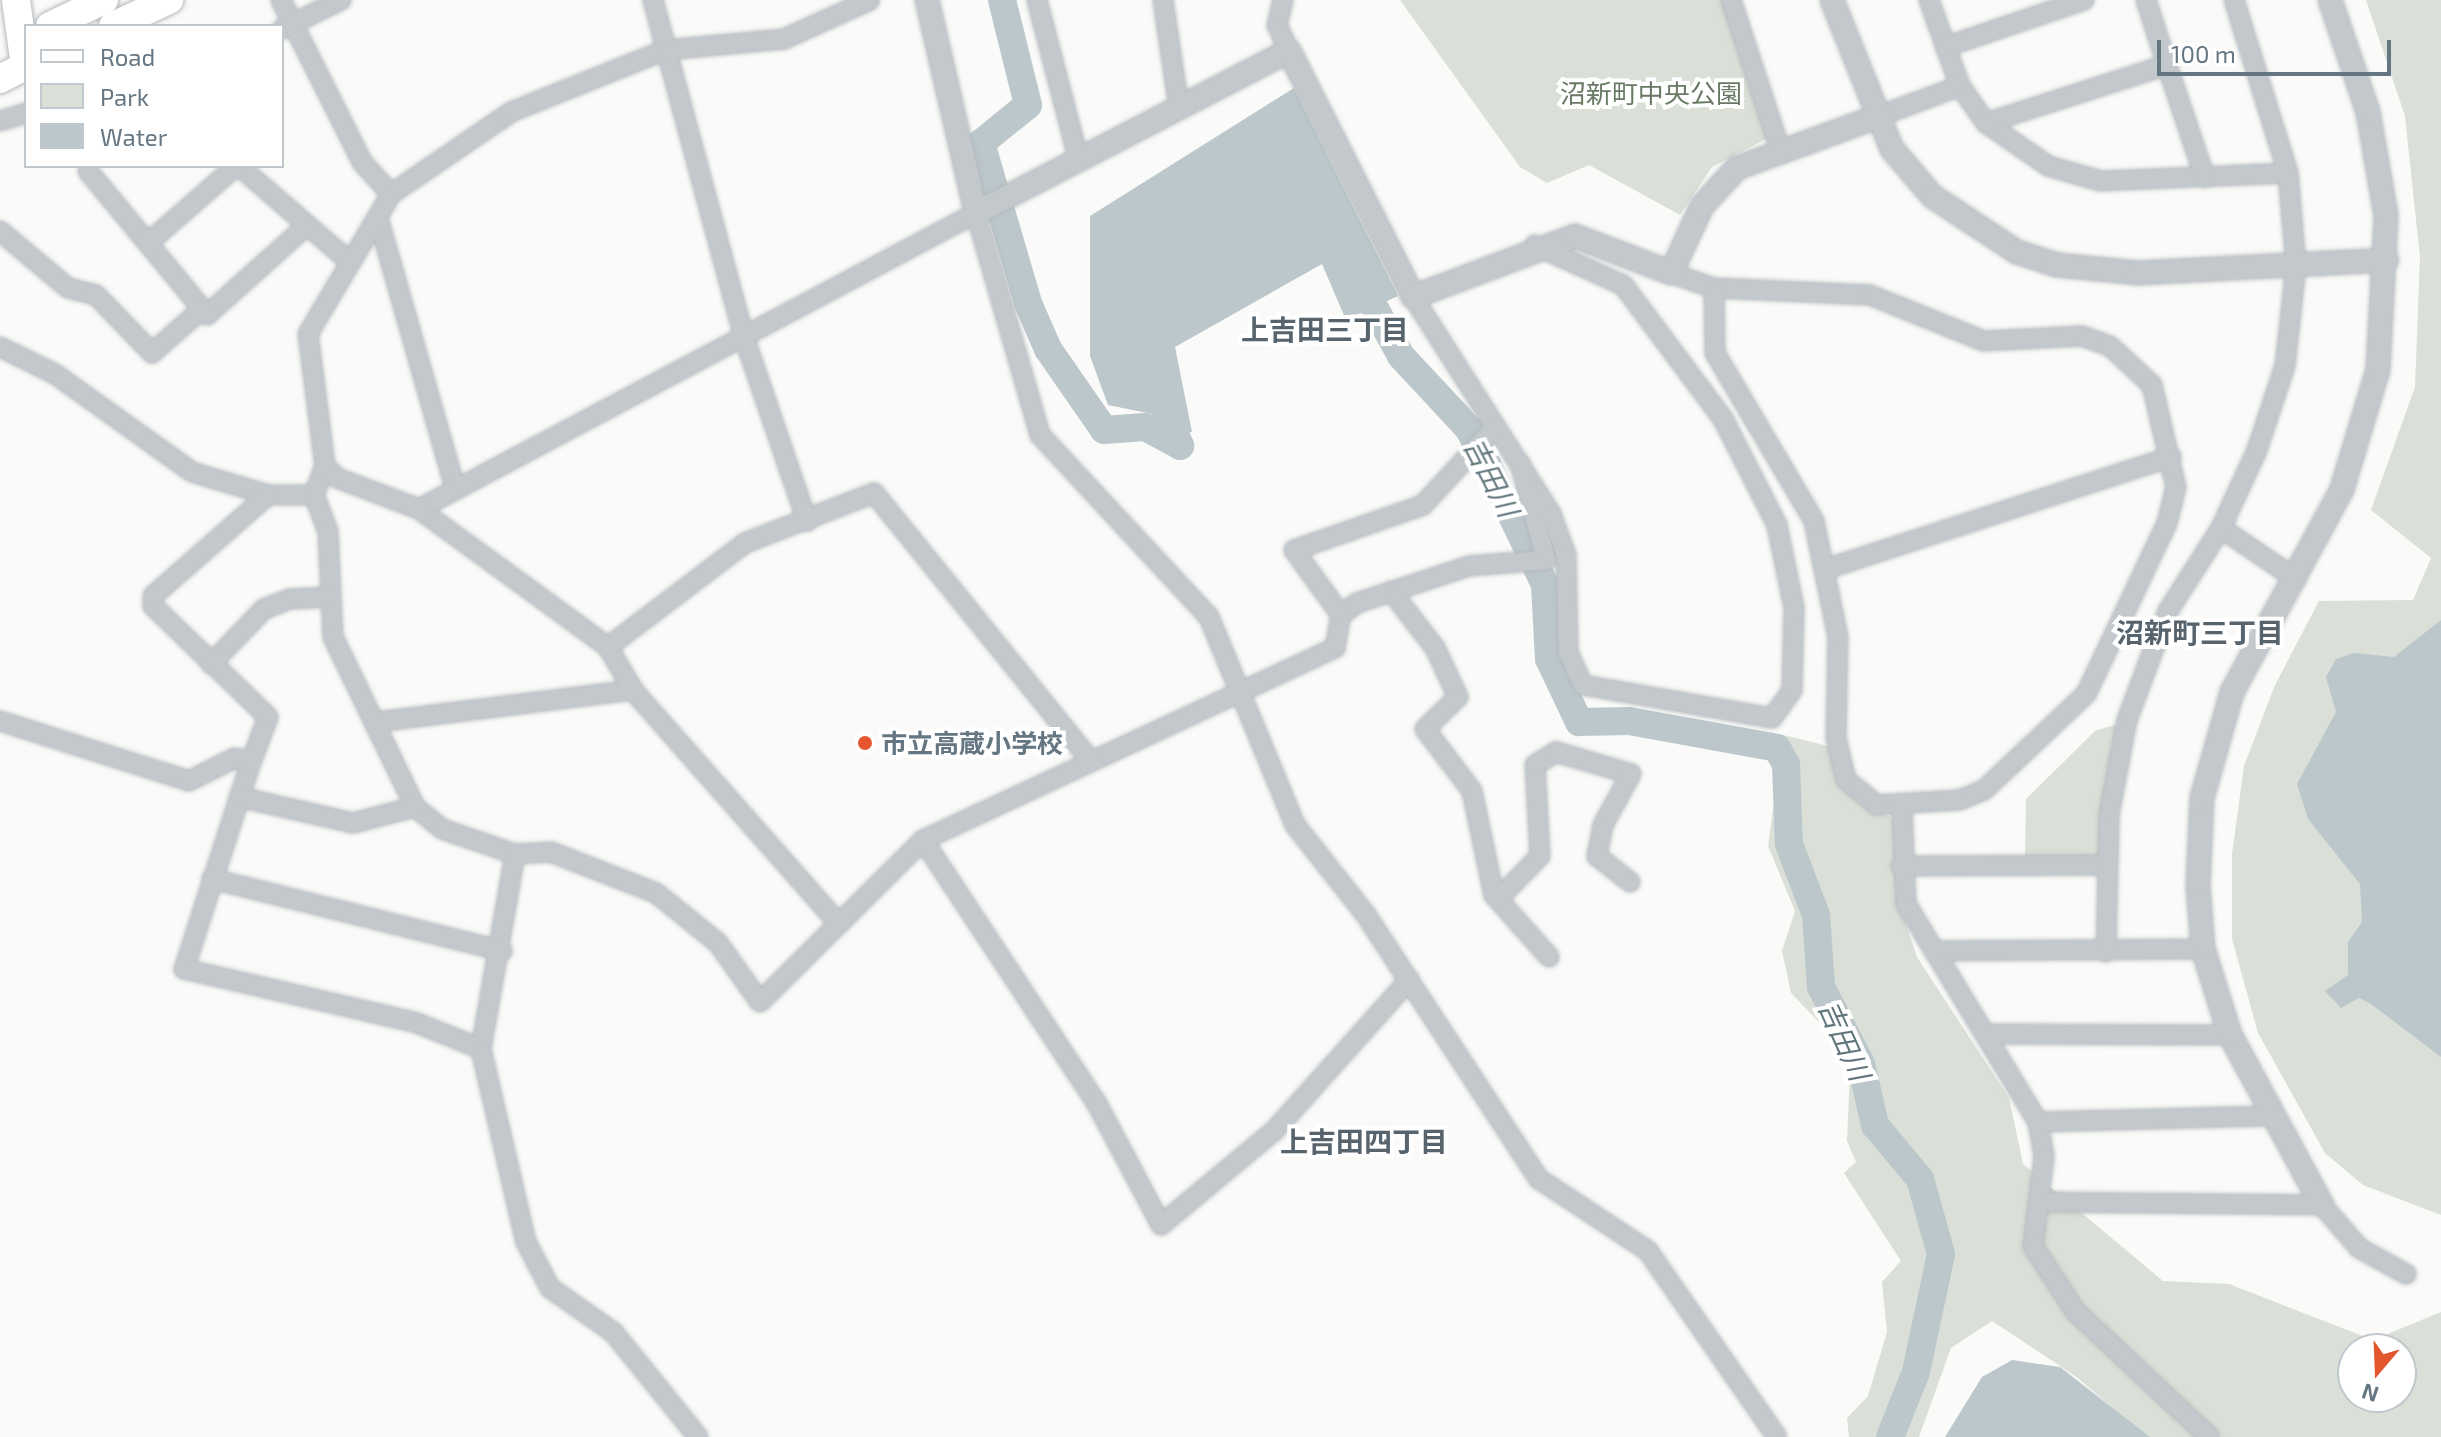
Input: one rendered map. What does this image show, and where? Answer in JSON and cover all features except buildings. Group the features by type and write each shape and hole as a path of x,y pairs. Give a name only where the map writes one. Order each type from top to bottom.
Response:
{"main road":[{"path":"0,79 20,52 16,0"},
{"path":"54,24 104,0"},
{"path":"117,24 169,0"}],"street":[{"path":"281,0 286,27 362,162 391,194"},
{"path":"286,27 341,0"},
{"path":"653,0 743,334 807,521"},
{"path":"870,0 784,39 665,50 511,112 391,194 379,221 350,262 308,334 325,466 314,495 328,532 331,597 339,655 376,722 415,807 442,829 515,854 551,852 656,893 718,943 760,1002 923,840 1335,648 1341,615 1294,550 1423,505 1495,427"},
{"path":"927,0 976,213 1040,435 1209,617 1243,689 1295,825 1409,980 1539,1179 1648,1251 1777,1437"},
{"path":"1037,0 1079,161"},
{"path":"1163,0 1179,109"},
{"path":"1283,0 1277,25 1413,297 1520,463 1566,555 1568,652 1583,685 1755,719 1783,710 1792,690 1794,608 1788,561 1723,419 1623,285 1535,245"},
{"path":"1731,0 1780,149"},
{"path":"1832,0 1874,118 1932,196 2017,252 2096,271 2296,266 2387,260"},
{"path":"1929,0 1960,86 1986,123 2020,151 2073,175 2205,178 2288,173"},
{"path":"1945,47 2084,0"},
{"path":"2146,0 2205,178"},
{"path":"2106,952 2106,865 2127,720 2168,611 2221,528 2273,410 2296,266 2288,173 2234,0"},
{"path":"2330,0 2368,112 2387,260 2386,318 2367,419 2342,489 2296,579 2247,658 2210,758 2199,833 2203,949 2230,1035 2268,1116 2322,1205 2359,1248 2406,1274"},
{"path":"419,509 743,334 1289,51"},
{"path":"1986,123 2167,65"},
{"path":"1671,273 1714,189 1737,168 1780,149 1960,86"},
{"path":"0,121 24,114"},
{"path":"148,243 235,168"},
{"path":"239,168 305,227 350,262"},
{"path":"88,171 207,315 305,227"},
{"path":"379,221 455,487"},
{"path":"0,231 68,288 96,295 152,353 202,309"},
{"path":"1413,297 1535,245 1575,236 1714,288 1870,295 1984,341 2082,336 2110,346 2152,385 2176,487 2167,523 2086,694 1984,790 1959,800 1902,806 1861,795 1838,762 1838,637 1826,569 1803,495 1715,353 1714,288"},
{"path":"0,347 55,374 192,472 268,495 314,495"},
{"path":"1826,569 2171,457"},
{"path":"1341,615 1391,591 1469,566 1546,560 1520,463"},
{"path":"325,466 337,478 419,509 608,647 633,690 839,924"},
{"path":"608,647 745,543 874,493 1090,760"},
{"path":"268,495 153,596 153,606 268,717 184,969 417,1023 481,1049"},
{"path":"2221,528 2296,579"},
{"path":"1391,591 1435,648 1458,697 1425,729 1472,791 1498,899 1549,957"},
{"path":"211,664 277,602 331,597"},
{"path":"376,722 633,690"},
{"path":"0,721 189,781 235,758 251,762"},
{"path":"1498,899 1540,856 1535,765 1556,752 1631,774 1603,825 1597,856 1630,882"},
{"path":"239,797 353,823 415,807"},
{"path":"1902,806 1901,866 1906,904 1988,1034 2038,1122 2042,1202 2033,1246 2075,1311 2209,1437"},
{"path":"923,840 1096,1102 1161,1225 1274,1131 1409,980"},
{"path":"515,854 502,951 481,1049 526,1242 550,1288 613,1332 698,1437"},
{"path":"1901,866 2106,865"},
{"path":"212,879 502,951"},
{"path":"1934,951 2203,949"},
{"path":"1988,1034 2230,1035"},
{"path":"2038,1122 2268,1116"},
{"path":"2042,1202 2322,1205"}],"green space":[{"name":"沼新町中央公園","path":"1400,0 1722,0 1770,137 1712,167 1680,215 1589,165 1547,183 1520,167"},
{"path":"2366,0 2441,0 2441,1215 2363,1185 2325,1153 2258,1033 2232,939 2232,854 2244,766 2275,685 2319,601 2413,600 2431,558 2371,510 2415,387 2420,257 2405,116"},
{"path":"2117,724 2102,860 2025,860 2026,799 2095,731"},
{"path":"1783,735 1828,746 1864,803 1894,819 1899,904 1917,957 2009,1098 2023,1164 2163,1281 2229,1284 2355,1333 2337,1333 2337,1413 2417,1413 2417,1333 2390,1333 2441,1312 2441,1437 2147,1437 2075,1376 1992,1321 1951,1348 1919,1437 1849,1437 1847,1418 1868,1396 1887,1332 1882,1282 1901,1261 1844,1173 1856,1162 1847,1141 1850,1072 1842,1046 1791,993 1782,951 1795,911 1768,846"}],"water":[{"path":"1294,88 1398,296 1346,320 1322,264 1175,347 1192,432 1158,431 1157,415 1108,405 1090,356 1090,216"},
{"path":"2441,620 2441,1057 2371,1004 2359,998 2341,1008 2325,991 2348,975 2348,942 2362,922 2360,884 2308,819 2297,784 2336,712 2326,677 2336,659 2354,653 2394,657"},
{"path":"2012,1360 2060,1367 2150,1437 1945,1437 1982,1377"}],"waterway":[{"name":"吉田川","path":"1002,0 1028,105 981,143 1028,303 1048,349 1104,430 1145,427 1180,446 1161,398"},
{"name":"吉田川","path":"1356,274 1401,356 1469,429 1490,470 1545,585 1549,659 1579,722 1629,721 1777,748 1786,764 1789,844 1816,915 1821,987 1861,1064 1875,1125 1920,1179 1941,1254 1916,1372 1890,1437"}],"place":[{"name":"市立高蔵小学校","path":"865,743"}],"district":[{"name":"上吉田三丁目","path":"1325,329"},
{"name":"沼新町三丁目","path":"2200,632"},
{"name":"上吉田四丁目","path":"1364,1141"}]}
